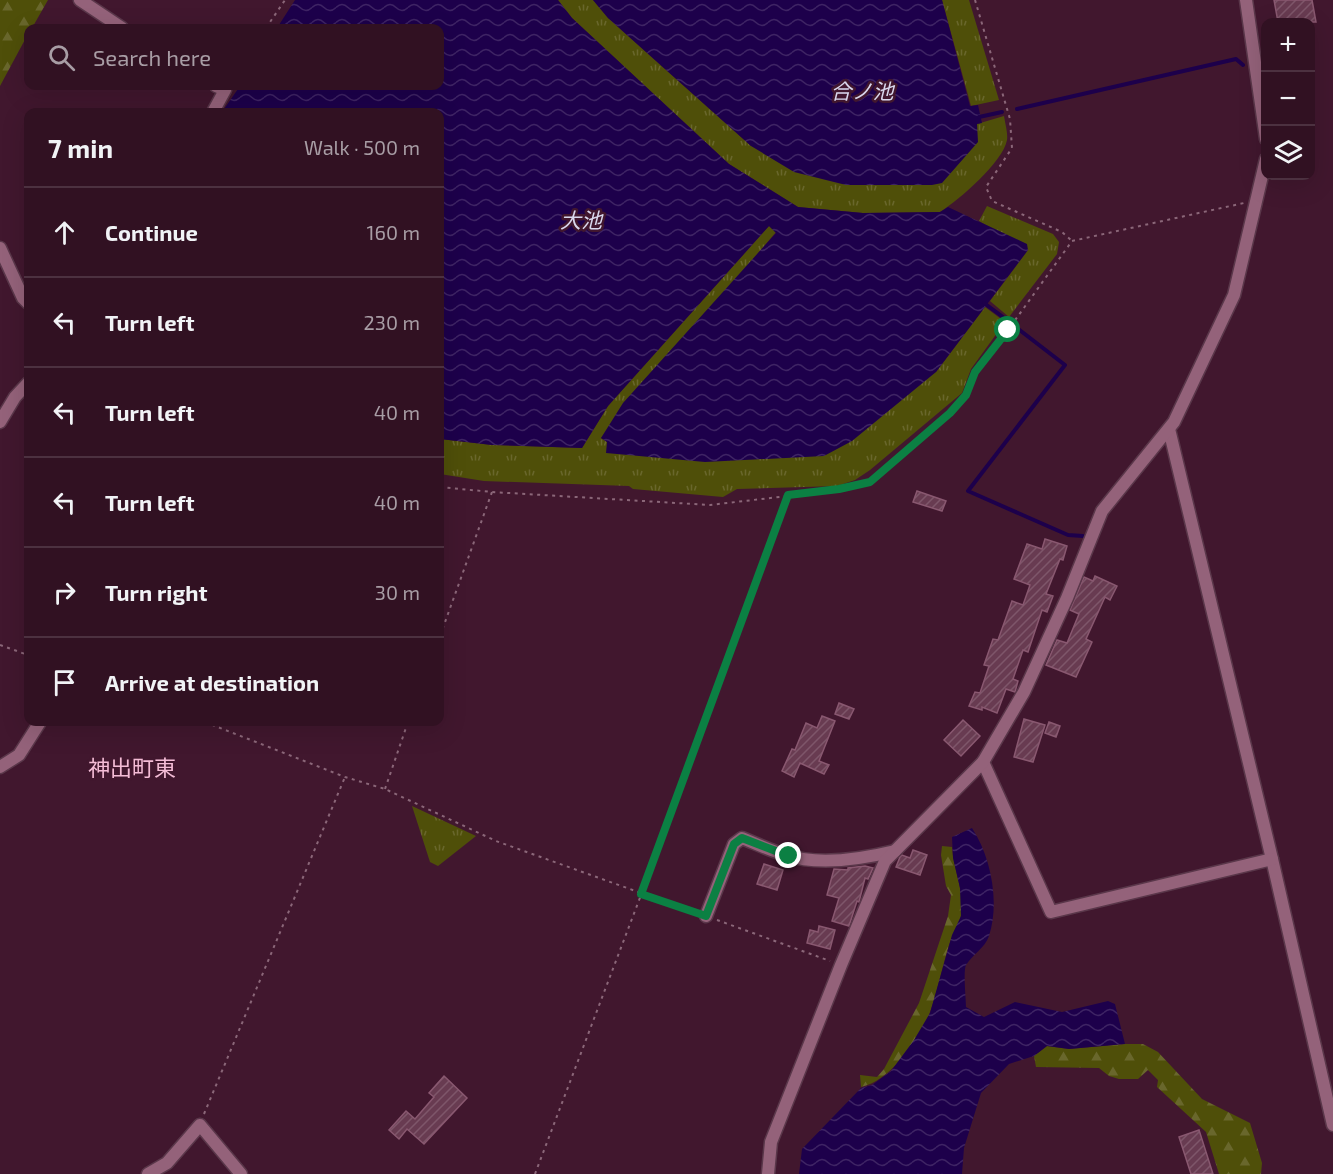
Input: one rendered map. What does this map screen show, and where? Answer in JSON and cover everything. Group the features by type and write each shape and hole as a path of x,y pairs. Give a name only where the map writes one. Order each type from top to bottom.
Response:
{"street":[{"path":"80,0 116,24"},
{"path":"1246,0 1264,126"},
{"path":"215,108 225,90"},
{"path":"768,1174 771,1142 885,861 983,762 1024,693 1067,598 1102,511 1174,422 1234,295 1261,178"},
{"path":"0,248 24,299"},
{"path":"0,422 15,397 24,387"},
{"path":"1169,429 1333,1125"},
{"path":"0,767 19,756 38,726"},
{"path":"983,762 1051,912 1272,859"},
{"path":"706,916 734,844 742,838 789,856 830,861 895,851"},
{"path":"148,1174 167,1163 200,1125 241,1174"}],"path":[{"path":"269,24 285,0"},
{"path":"975,0 1010,119 1012,148 986,187 992,201 1062,232 1071,241"},
{"path":"444,487 710,505 839,489 870,482 950,413 966,395 975,372 1071,241 1255,201"},
{"path":"444,625 492,492"},
{"path":"535,1174 788,495"},
{"path":"0,645 24,654"},
{"path":"215,726 345,777 385,789 496,841 841,965"},
{"path":"385,789 407,726"},
{"path":"200,1125 345,777"}],"green space":[{"path":"0,0 48,0 34,24 24,24 24,41 0,86"},
{"path":"558,0 593,0 608,18 751,146 977,124 1004,116 1007,140 998,159 989,169 958,199 940,212 863,213 798,207 729,164 572,18"},
{"path":"942,0 969,0 999,100 971,106"},
{"path":"987,206 1053,234 1059,242 1057,254 1009,317 990,301 1028,250 979,221"},
{"path":"769,226 776,232 601,438 607,442 936,372 985,307 1005,322 971,369 962,393 870,470 855,480 837,486 737,489 723,497 633,489 629,486 484,481 444,475 444,439 492,445 582,448 608,406"},
{"path":"412,806 476,836 438,866 430,862"},
{"path":"942,846 952,847 962,906 933,1004 919,1034 903,1057 883,1077 861,1087 860,1075 877,1077 884,1069 919,1003 948,916 951,895 946,886 941,855"},
{"path":"1143,1044 1158,1052 1202,1099 1250,1123 1262,1163 1261,1174 1219,1174 1206,1132 1157,1087 1158,1080 1148,1070 1138,1079 1119,1079 1109,1076 1099,1068 1036,1067 1034,1056 1047,1046 1069,1049"}],"water":[{"name":"大池","path":"295,0 558,0 572,18 729,164 798,207 863,213 940,212 948,207 1027,244 1028,250 936,372 852,441 824,456 705,462 606,453 607,442 601,438 623,403 776,233 769,226 608,406 582,448 492,445 444,439 444,108 225,108 237,90 444,90 444,24 280,24"},
{"name":"合ノ池","path":"593,0 942,0 970,106 978,105 982,123 977,124 978,142 942,183 932,185 846,185 794,172 751,146 608,18"},
{"path":"972,828 989,866 994,909 989,936 965,968 966,1007 984,1017 1015,1002 1062,1012 1108,1001 1115,1004 1125,1044 1069,1049 1047,1046 1034,1056 1009,1064 981,1093 964,1148 962,1174 799,1174 802,1149 861,1088 872,1085 891,1071 930,1013 952,935 961,916 960,888 953,858 952,837"}],"building":[{"path":"1274,0 1312,0 1316,22 1315,18 1277,18"},
{"path":"917,491 946,501 942,511 913,502"},
{"path":"1045,539 1067,546 1063,560 1060,559 1046,594 1053,596 1047,612 1042,610 1028,652 1023,650 1013,679 1018,681 1015,692 1006,689 997,713 982,707 982,710 969,706 975,692 980,693 989,666 984,665 993,639 998,640 1012,601 1023,605 1030,585 1014,579 1027,544 1042,549"},
{"path":"1095,576 1117,586 1110,600 1105,597 1086,639 1092,642 1076,677 1046,665 1057,640 1067,643 1079,614 1070,610 1084,577 1093,581"},
{"path":"839,703 854,709 849,719 835,714"},
{"path":"822,716 835,721 819,761 829,765 824,774 800,763 794,777 782,771 792,749 795,750 806,723 817,728"},
{"path":"1024,719 1045,725 1033,762 1014,757"},
{"path":"963,720 980,736 961,756 944,740"},
{"path":"1049,722 1060,726 1056,737 1045,733"},
{"path":"913,850 927,855 920,875 896,867 902,855 910,858"},
{"path":"764,864 783,870 777,890 757,884"},
{"path":"865,866 873,868 868,879 865,878 859,902 857,901 849,926 832,921 839,898 827,895 834,869 848,870 848,868"},
{"path":"819,926 835,930 830,949 807,943 810,930 818,932"},
{"path":"444,1076 467,1098 424,1144 407,1129 399,1139 389,1130 406,1111 415,1119 434,1097 429,1093"},
{"path":"1199,1130 1213,1174 1191,1174 1179,1137"}],"waterway":[{"path":"1017,109 1236,59 1243,65"},
{"path":"979,117 1002,112"},
{"path":"984,303 1007,320"},
{"path":"1017,328 1065,365 968,491 1068,535 1083,536"}],"district":[{"name":"神出町東","path":"132,768"}],"route":[{"path":"789,856 742,838 734,844 706,916 641,894 788,495 839,489 870,482 950,413 966,395 975,372 1008,330"}]}
